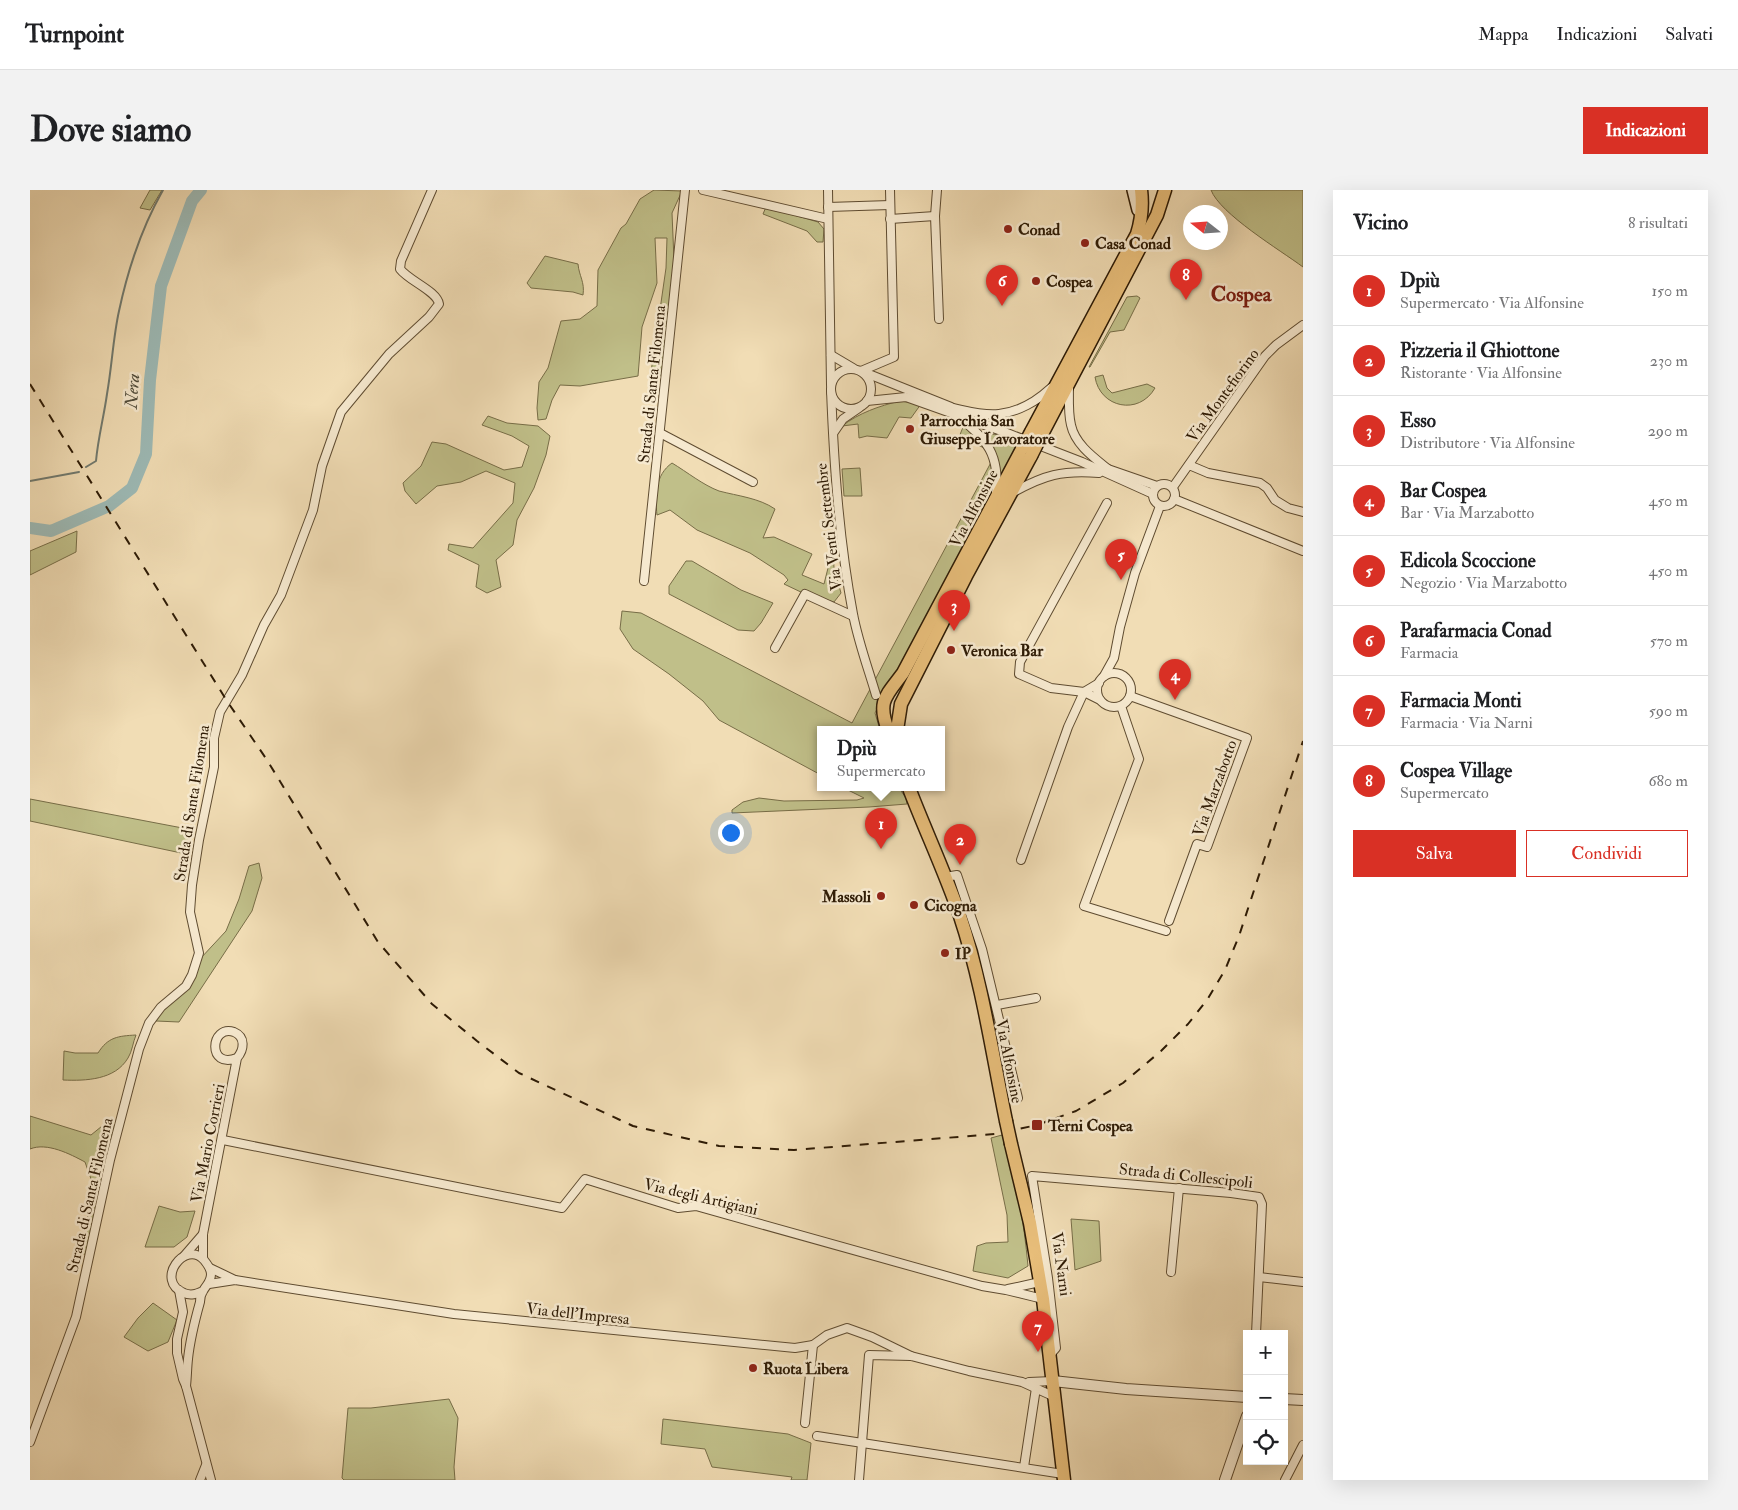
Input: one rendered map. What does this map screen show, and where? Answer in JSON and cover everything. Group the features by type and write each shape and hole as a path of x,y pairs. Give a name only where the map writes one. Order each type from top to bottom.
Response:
{"main road":[{"path":"1133,190 1139,217 1137,234"},
{"name":"Via Alfonsine","path":"898,726 901,704 1010,494 1027,452 1137,234 1142,217 1143,203 1141,190"},
{"name":"Via Alfonsine","path":"1063,382 1157,215 1165,190"},
{"name":"Via Alfonsine","path":"881,696 902,673 992,507 1027,452"},
{"path":"881,696 882,709 887,726"},
{"name":"Via Alfonsine","path":"910,791 960,917 980,993 1006,1121 1030,1223 1040,1282"},
{"name":"Via Narni","path":"1040,1282 1054,1381 1064,1477"}],"street":[{"name":"Strada di Santa Filomena","path":"30,1442 76,1317 110,1160 139,1050 149,1023 161,1007 186,986 192,975 199,953 190,912 192,885 214,767 214,738 220,712 242,675 264,625 281,595 313,510 322,466 341,412 389,354 429,317 439,304 438,300 431,293 406,276 400,269 401,261 432,190"},
{"name":"Strada di Santa Filomena","path":"644,581 685,190"},
{"path":"703,190 828,219"},
{"name":"Via Venti Settembre","path":"828,190 831,388 840,531 853,616 881,696"},
{"path":"831,355 858,370 953,411 1082,462 1107,471 1157,486 1167,484 1173,487 1174,499 1167,506 1160,506 1153,494 1107,471 1090,454 1078,440 1071,426 1063,382 1021,408 999,414 953,411 906,397 864,404 850,409 835,401 831,388 837,374 842,370 858,370 894,357 890,190"},
{"path":"937,190 935,216 938,319"},
{"path":"828,207 890,205"},
{"path":"890,219 935,216"},
{"name":"Via Montefiorino","path":"1173,487 1265,356 1276,345 1303,325"},
{"path":"831,365 845,364"},
{"path":"858,370 869,378 872,389"},
{"path":"833,434 839,422 864,404 878,378"},
{"path":"953,411 980,435 995,462 998,474 992,507"},
{"path":"660,432 753,482"},
{"name":"Via Montefiorino","path":"1189,465 1208,473 1260,484 1267,488 1275,500 1288,508 1303,512"},
{"path":"1010,494 1057,473 1107,471"},
{"path":"1153,494 1157,486"},
{"path":"1174,499 1303,551"},
{"path":"1021,860 1068,727 1084,692 1114,673 1128,680 1131,690 1130,696 1121,706 1109,707 1084,692 1051,688 1020,674 1020,662 1106,503"},
{"path":"1100,700 1097,690 1114,658 1120,627 1135,573 1160,506"},
{"name":"Via Venti Settembre","path":"775,648 805,594 853,616"},
{"path":"1114,658 1119,674"},
{"path":"881,696 891,702 901,704"},
{"name":"Via Marzabotto","path":"1130,696 1247,738 1207,847 1197,844 1169,921"},
{"path":"1121,706 1139,759 1084,906 1166,931"},
{"name":"Via Alfonsine","path":"945,877 957,875 982,949 1018,1098"},
{"name":"Via Alfonsine","path":"996,1005 1036,998"},
{"name":"Via Mario Corrieri","path":"203,1258 203,1234 223,1140 237,1058"},
{"name":"Via degli Artigiani","path":"223,1140 562,1208 585,1179 678,1208 696,1206 982,1286 1043,1299"},
{"name":"Strada di Collescipoli","path":"1032,1176 1245,1194 1259,1197 1262,1204 1256,1330"},
{"name":"Via Narni","path":"1032,1176 1048,1278 1056,1348 1050,1355"},
{"name":"Strada di Collescipoli","path":"1171,1272 1179,1188"},
{"name":"Via Mario Corrieri","path":"203,1234 184,1256 176,1262 172,1272 173,1282 178,1290 183,1312 177,1339 177,1353 182,1379 186,1386 211,1480"},
{"path":"178,1290 186,1294 195,1294 202,1291 209,1284 211,1276 210,1268 203,1258 194,1255 184,1256"},
{"name":"Via dell'Impresa","path":"210,1268 234,1280 454,1314 795,1348 814,1345 827,1335 847,1328 872,1337 911,1356"},
{"path":"1259,1277 1303,1282"},
{"name":"Via dell'Impresa","path":"209,1284 234,1280"},
{"name":"Via degli Artigiani","path":"1006,1290 1040,1282"},
{"name":"Via Mario Corrieri","path":"186,1386 188,1360 202,1291"},
{"path":"177,1339 192,1340"},
{"path":"805,1424 814,1345"},
{"path":"859,1480 869,1355 911,1356 1022,1382 1055,1397"},
{"path":"1022,1382 1054,1381 1126,1389 1243,1397"},
{"path":"1024,1467 1036,1388"},
{"path":"1288,1399 1303,1400"},
{"path":"1225,1480 1246,1420"},
{"path":"817,1436 1024,1467 1064,1477"},
{"path":"1284,1480 1303,1445"},
{"path":"200,1480 206,1465"}],"shaded area":[{"path":"150,190 162,190 150,210 140,208"},
{"path":"654,190 682,191 672,213 674,260 665,358 660,377 651,372 666,268 667,238 655,238 657,283 642,327 638,376 580,386 560,385 552,400 546,419 538,420 539,382 548,368 561,321 580,319 597,306 598,270 621,228 626,224 640,199"},
{"path":"1211,190 1303,190 1303,267 1238,220 1228,212 1228,205 1222,205"},
{"path":"766,207 818,222 824,229 823,242 817,242 807,231 763,214"},
{"path":"545,256 578,264 583,295 573,292 531,288 527,283"},
{"path":"1137,296 1140,298 1124,330 1110,332 1089,367 1127,297"},
{"path":"1103,375 1107,388 1112,393 1147,384 1155,388 1148,397 1140,402 1121,405 1104,396 1098,388 1095,377"},
{"path":"900,401 921,404 911,418 899,417 887,438 867,436 859,438 858,424 842,426 870,410"},
{"path":"488,416 507,423 538,426 550,436 546,455 534,488 517,520 513,545 496,560 501,587 487,593 476,587 479,565 448,550 449,544 473,548 513,503 515,483 486,471 461,482 437,486 416,504 405,491 403,483 421,466 432,442 446,444 504,470 522,467 529,446 512,436 482,425"},
{"path":"966,420 985,435 1003,436 1019,445 957,567 881,700 875,713 879,726 817,726 817,773 719,720 703,701 633,649 620,629 622,611 641,613 852,723 996,453 959,437"},
{"path":"672,463 719,491 755,500 775,509 763,538 774,537 812,554 802,575 824,584 833,548 834,568 841,593 834,602 805,594 784,584 788,580 784,575 750,553 697,530 670,510 657,515 657,486 662,474"},
{"path":"860,468 862,496 844,496 842,469"},
{"path":"77,531 76,552 30,575 30,551"},
{"path":"686,561 692,561 741,590 773,603 754,631 738,630 669,594 669,586"},
{"path":"850,791 901,791 906,798 907,804 732,813 732,810 743,802 759,798 784,801 857,800 864,798"},
{"path":"30,799 193,830 186,854 30,821"},
{"path":"259,863 262,878 252,911 179,1022 156,1021 161,1010 179,991 200,959 226,931 239,899 249,866"},
{"path":"136,1035 131,1053 116,1071 99,1078 63,1080 64,1051 98,1053 114,1038"},
{"path":"30,1116 91,1135 107,1122 114,1125 107,1151 104,1179 90,1256 81,1253 89,1210 91,1179 85,1162 51,1148 37,1147 30,1149"},
{"path":"1002,1135 1019,1200 1028,1266 1008,1278 973,1271 977,1246 986,1243 1008,1242 1007,1215 991,1138"},
{"path":"159,1206 180,1212 195,1211 187,1237 174,1247 145,1247"},
{"path":"1071,1219 1099,1221 1101,1261 1075,1270"},
{"path":"153,1303 177,1320 168,1342 148,1351 124,1337 138,1318"},
{"path":"449,1399 458,1418 454,1467 455,1480 344,1480 342,1478 348,1408 371,1408"},
{"path":"663,1419 788,1434 811,1443 807,1480 791,1480 792,1477 712,1467 705,1449 661,1444"}],"waterway":[{"path":"86,467 96,461 117,321 127,280 142,233 163,190"},
{"name":"Nera","path":"30,528 51,531 109,506 132,488 146,454 150,380 161,286 192,201 201,190"},
{"path":"30,481 79,472"}],"railway":[{"path":"30,384 227,701 267,760 378,942 432,1004 519,1073 633,1126 719,1146 794,1150 995,1134 1037,1125 1076,1111 1123,1083 1161,1051 1188,1024 1207,1000 1225,970 1239,936 1303,741"}],"place":[{"name":"Conad","path":"1008,229"},
{"name":"Casa Conad","path":"1085,243"},
{"name":"Cospea","path":"1036,281"},
{"name":"Cospea Village","path":"1186,300"},
{"name":"Parafarmacia Conad","path":"1002,306"},
{"name":"Parrocchia San Giuseppe Lavoratore","path":"910,429"},
{"name":"Edicola Scoccione","path":"1121,580"},
{"name":"Esso","path":"954,631"},
{"name":"Veronica Bar","path":"951,650"},
{"name":"Bar Cospea","path":"1175,700"},
{"name":"Dpiù","path":"881,849"},
{"name":"Pizzeria il Ghiottone","path":"960,865"},
{"name":"Massoli","path":"881,896"},
{"name":"Cicogna","path":"914,905"},
{"name":"IP","path":"945,953"},
{"name":"Terni Cospea","path":"1037,1125"},
{"name":"Farmacia Monti","path":"1038,1352"},
{"name":"Ruota Libera","path":"753,1368"}],"district":[{"name":"Cospea","path":"1241,294"}]}
